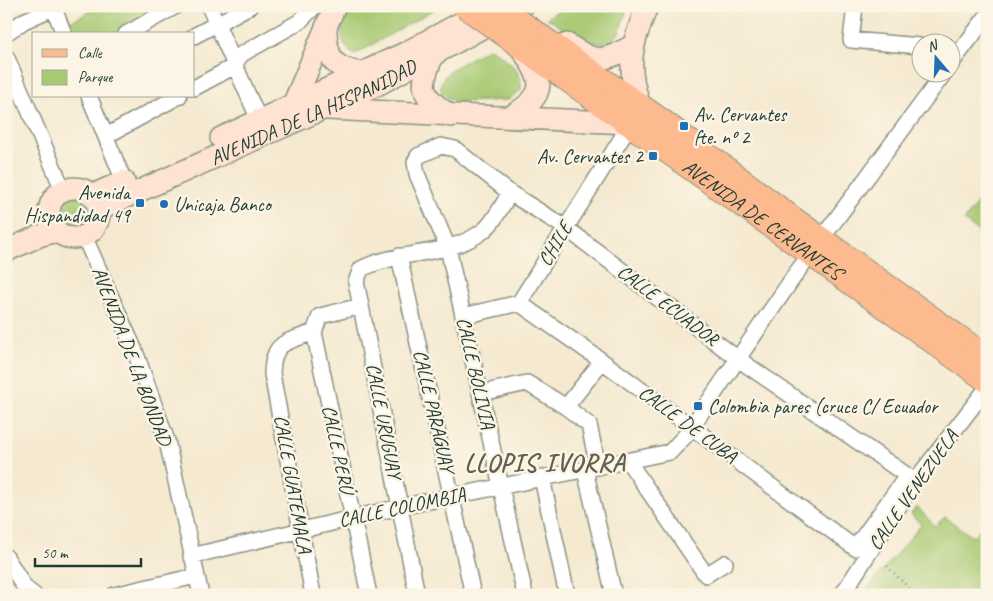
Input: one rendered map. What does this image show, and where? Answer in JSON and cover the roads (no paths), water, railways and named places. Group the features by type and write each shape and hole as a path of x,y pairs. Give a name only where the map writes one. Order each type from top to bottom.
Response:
{"main road":[{"path":"293,105 335,6"},
{"name":"AVENIDA DE CERVANTES","path":"465,6 533,40"},
{"name":"AVENIDA DE LA HISPANIDAD","path":"96,202 124,181 405,53 490,6"},
{"name":"AVENIDA DE CERVANTES","path":"497,6 533,40 631,122 816,248 987,358"},
{"name":"AVENIDA DE LA HISPANIDAD","path":"96,202 386,81 522,6"},
{"path":"324,108 451,116 631,122 632,46 647,6"},
{"path":"326,31 329,54 337,65 347,70 363,73"},
{"path":"510,117 530,104 538,93 533,40 564,42 587,57 601,59 615,55 632,46"},
{"path":"433,56 425,74 423,90 429,101 451,116"},
{"path":"81,188 96,202 96,224 84,236 68,237 53,225 50,204 63,190 81,188"},
{"path":"6,237 53,225"},
{"path":"6,251 39,236 53,225"},
{"name":"AVENIDA DE CERVANTES","path":"816,248 987,380"}],"street":[{"path":"130,32 176,6"},
{"path":"208,6 260,120"},
{"path":"195,35 250,6"},
{"path":"195,87 231,68 242,54 299,22 315,6"},
{"path":"855,6 851,40 910,45"},
{"path":"6,33 24,21 54,7 63,32"},
{"path":"960,45 987,16"},
{"path":"6,22 24,21"},
{"path":"6,56 63,190"},
{"name":"CALLE COLOMBIA","path":"192,556 300,529 400,507 670,452 692,426 816,248 938,82"},
{"path":"90,98 124,181"},
{"path":"106,136 175,98"},
{"name":"CHILE","path":"519,304 631,122"},
{"name":"CALLE ECUADOR","path":"418,156 441,146 455,149 510,193 566,228 738,359 911,479"},
{"name":"CALLE BOLIVIA","path":"418,156 415,162 417,174 448,248 525,595"},
{"path":"399,256 448,248 484,231 510,193"},
{"name":"AVENIDA DE LA BONDAD","path":"84,236 135,351 167,440 201,595"},
{"name":"CALLE URUGUAY","path":"399,256 374,262 361,269 356,282 417,595"},
{"name":"CALLE PARAGUAY","path":"399,256 473,595"},
{"path":"463,316 519,304"},
{"name":"CALLE DE CUBA","path":"519,304 692,426 856,548 911,479"},
{"path":"314,332 320,316 361,306"},
{"name":"CALLE GUATEMALA","path":"313,595 272,374 273,356 281,345 314,332"},
{"name":"CALLE PERÚ","path":"314,332 369,595"},
{"path":"566,407 602,361"},
{"path":"481,393 527,383 566,407 589,425 591,469 614,595"},
{"name":"CALLE VENEZUELA","path":"842,595 911,479 987,388"},
{"path":"628,461 706,575 725,563"},
{"path":"542,478 567,595"},
{"path":"6,557 25,588 34,595"},
{"path":"114,595 196,576"}],"place":[{"name":"Av. Cervantes fte. nº 2","path":"684,126"},
{"name":"Av. Cervantes 2","path":"653,156"},
{"name":"Avenida Hispandidad 49","path":"140,203"},
{"name":"Unicaja Banco","path":"164,204"},
{"name":"Colombia pares (cruce C/ Ecuador","path":"698,406"}],"district":[{"name":"LLOPIS IVORRA","path":"545,463"}]}
